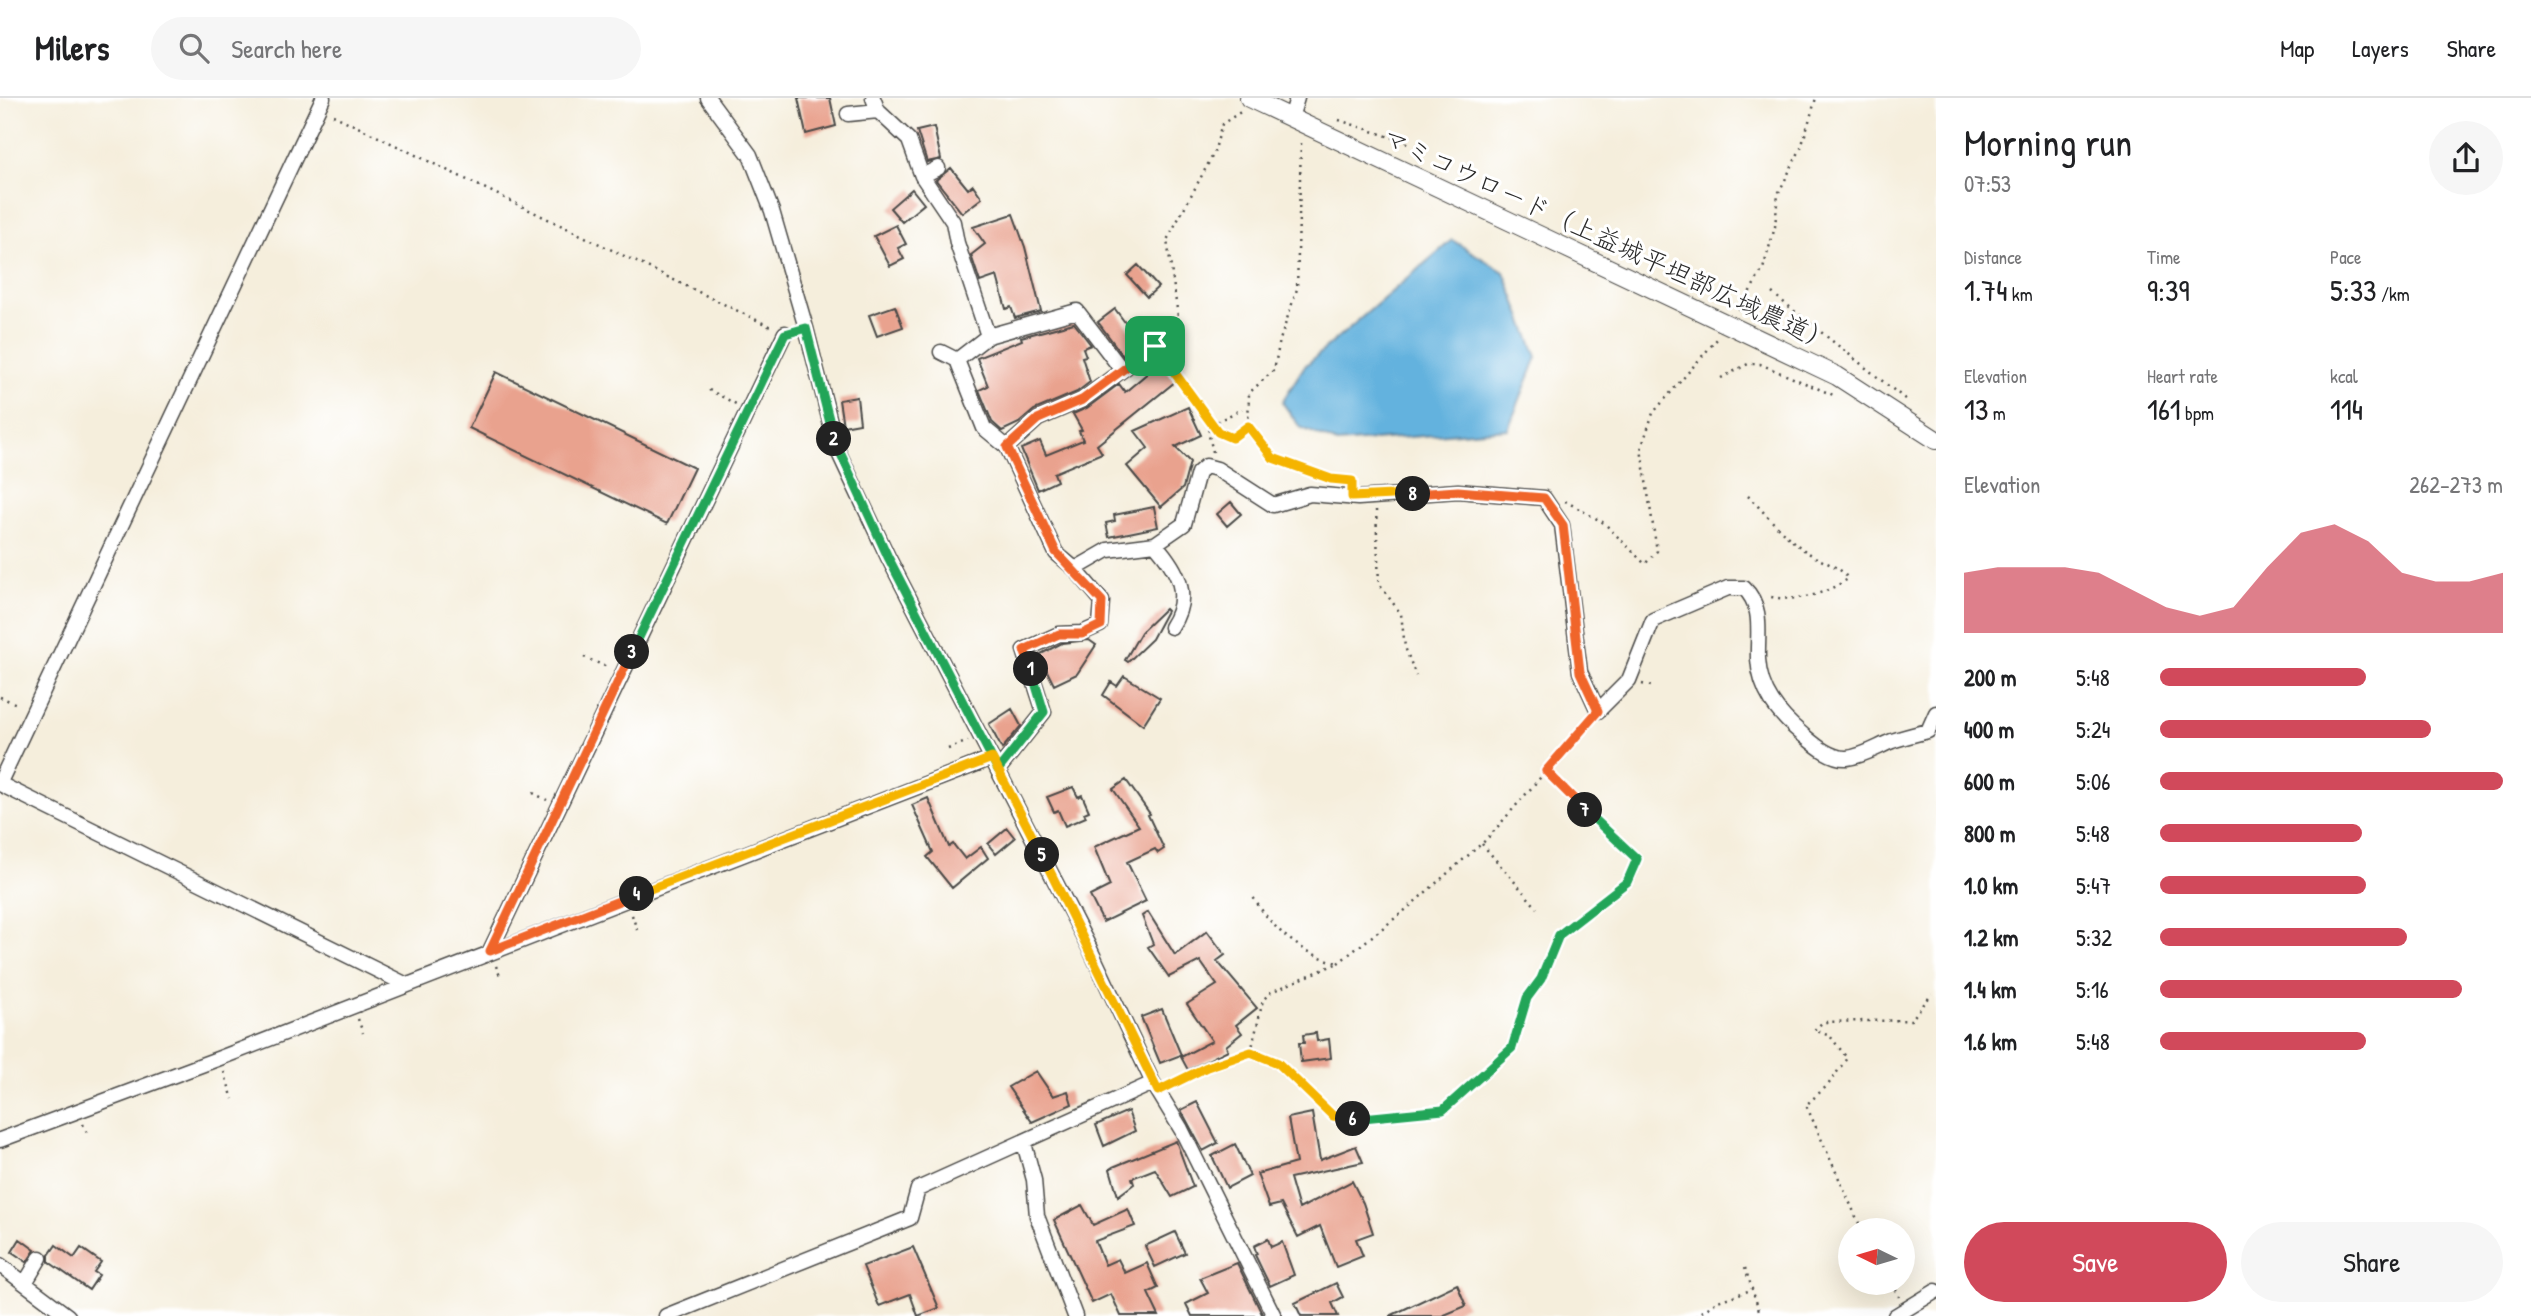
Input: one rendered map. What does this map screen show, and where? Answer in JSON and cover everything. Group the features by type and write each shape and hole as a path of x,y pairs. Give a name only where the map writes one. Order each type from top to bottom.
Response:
{"street":[{"path":"708,98 750,155 772,211 837,449 1090,949 1155,1087 1181,1129 1274,1316"},
{"path":"1296,120 1297,98"},
{"name":"マミコウロード（上益城平坦部広域農道）","path":"1252,100 1837,376 1936,440"},
{"path":"321,103 0,783 405,984"},
{"path":"848,114 875,105 909,140 922,176 953,222 957,243 988,336"},
{"path":"922,176 937,168"},
{"path":"957,360 988,336 1077,311 1122,370"},
{"path":"490,951 785,334"},
{"path":"1007,447 1038,419 1082,400 1155,346"},
{"path":"0,1140 220,1058 490,951 995,764 1044,712 1016,649 1059,634 1082,634 1101,625 1102,601 1075,569 1056,552 1007,447 984,428 957,360 941,352"},
{"path":"1075,569 1108,550 1155,544 1184,524 1198,473 1206,466 1217,469 1273,505 1310,494 1352,497 1458,491 1544,498 1563,525 1580,672 1598,711 1629,680 1653,620 1728,588 1744,588 1753,597 1758,613 1758,662 1764,689 1775,709 1811,745 1845,758 1869,753 1893,741 1928,731 1936,713"},
{"path":"1155,544 1175,570 1182,591 1181,611 1171,626"},
{"path":"666,1316 911,1218 918,1189 1155,1087"},
{"path":"1024,1143 1034,1180 1037,1216 1075,1316"},
{"path":"25,1283 40,1258"},
{"path":"0,1265 68,1316"},
{"path":"1895,1316 1936,1291"}],"path":[{"path":"1544,498 1564,501 1604,523 1645,564 1657,551 1641,449 1653,413 1728,324 1763,269 1775,227 1778,194 1801,148 1815,98"},
{"path":"1248,426 1232,438 1218,432 1155,346 1179,323 1167,240 1214,153 1222,124 1252,100"},
{"path":"321,103 785,334"},
{"path":"1329,117 1408,144"},
{"path":"1296,120 1297,289 1280,340 1274,370 1249,393 1248,426 1273,458 1331,479 1352,481 1352,497"},
{"path":"1772,293 1906,397 1896,414"},
{"path":"1721,378 1748,364 1760,364 1841,398"},
{"path":"709,390 748,411"},
{"path":"1217,469 1208,432 1212,424 1242,409"},
{"path":"1375,496 1379,584 1401,614 1405,647 1416,676"},
{"path":"1748,496 1793,542 1814,557 1844,572 1848,579 1814,596 1784,600 1762,595 1753,597"},
{"path":"584,657 622,674"},
{"path":"0,697 33,712"},
{"path":"1251,1052 1263,1000 1271,992 1338,963 1403,912 1482,844 1598,711"},
{"path":"948,749 981,736"},
{"path":"1155,1087 1251,1052 1278,1063 1333,1116 1350,1119 1443,1110 1512,1048 1527,998 1541,979 1559,935 1627,882 1637,859 1546,771"},
{"path":"1482,844 1537,908"},
{"path":"1253,897 1268,922 1293,945 1338,963"},
{"path":"1856,1218 1806,1105 1828,1084 1847,1058 1830,1036 1814,1030 1823,1022 1911,1020 1932,994"},
{"path":"220,1058 233,1099"},
{"path":"1745,1268 1761,1316"},
{"path":"1696,1316 1718,1301 1751,1290"}],"water":[{"path":"1452,240 1504,272 1537,357 1508,429 1337,443 1300,427 1282,402 1304,367"}],"building":[{"path":"798,98 830,98 836,126 806,134"},
{"path":"934,127 941,159 927,162 917,131"},
{"path":"951,168 968,189 973,185 982,198 962,213 936,180"},
{"path":"912,189 924,204 902,222 890,208"},
{"path":"1013,214 1025,247 1041,311 1015,318 1011,307 1006,309 997,276 980,282 971,255 985,244 973,227"},
{"path":"896,225 906,244 898,248 904,259 890,266 874,236"},
{"path":"1138,265 1158,287 1147,297 1127,275"},
{"path":"895,306 903,327 877,336 869,315"},
{"path":"1115,309 1141,344 1124,357 1098,322"},
{"path":"1074,323 1091,345 1083,348 1086,356 1082,357 1090,382 1077,392 1034,410 1019,423 1002,431 992,422 979,390 988,386 977,358 1022,340 1021,337"},
{"path":"1161,362 1176,381 1097,445 1102,453 1054,473 1057,481 1038,490 1021,449 1040,441 1046,455 1083,440 1079,431 1082,430 1073,414 1087,408 1119,384 1125,392"},
{"path":"496,372 694,468 667,524 469,428"},
{"path":"857,397 860,423 843,426 839,400"},
{"path":"1188,407 1201,435 1175,447 1190,462 1183,488 1161,507 1127,466 1148,448 1135,431"},
{"path":"1231,502 1241,514 1227,526 1217,514"},
{"path":"1154,507 1158,527 1109,537 1106,523 1115,521 1114,515"},
{"path":"1165,609 1167,611 1152,639 1128,662 1125,660 1141,632"},
{"path":"1089,640 1096,645 1077,674 1054,685 1039,655 1062,643"},
{"path":"1124,676 1160,698 1143,725 1103,695 1111,682 1117,686"},
{"path":"1012,709 1021,726 1002,749 989,724"},
{"path":"1126,780 1150,814 1148,815 1164,849 1158,853 1155,849 1127,862 1146,901 1103,922 1090,896 1110,886 1094,847 1139,826 1113,789"},
{"path":"1073,787 1078,797 1082,795 1089,811 1084,813 1086,817 1065,826 1058,810 1054,812 1047,797"},
{"path":"928,798 949,847 953,844 965,859 981,847 988,858 952,888 927,857 933,852 912,805"},
{"path":"1007,828 1015,838 996,854 988,844"},
{"path":"1148,912 1175,955 1207,931 1225,955 1217,961 1257,1008 1236,1025 1242,1033 1226,1046 1228,1050 1188,1070 1181,1057 1212,1041 1187,1004 1217,985 1200,961 1169,977 1148,947 1153,944 1142,916"},
{"path":"1162,1009 1181,1055 1160,1063 1141,1017"},
{"path":"1316,1033 1317,1041 1329,1039 1331,1058 1301,1062 1299,1043 1304,1043 1303,1035"},
{"path":"1036,1071 1053,1096 1068,1091 1072,1104 1032,1122 1008,1087"},
{"path":"1197,1102 1218,1143 1203,1151 1181,1110"},
{"path":"1128,1111 1135,1131 1104,1146 1096,1125"},
{"path":"1312,1113 1320,1160 1356,1146 1363,1162 1290,1178 1299,1209 1352,1181 1373,1233 1356,1239 1363,1256 1336,1267 1320,1226 1298,1237 1281,1204 1269,1207 1257,1174 1296,1163 1288,1118"},
{"path":"1176,1141 1193,1187 1172,1197 1155,1169 1132,1178 1134,1184 1118,1196 1110,1169"},
{"path":"1235,1144 1250,1176 1227,1188 1212,1156"},
{"path":"1082,1205 1093,1225 1128,1209 1135,1226 1095,1241 1105,1265 1118,1259 1125,1273 1147,1263 1158,1288 1148,1293 1159,1316 1121,1316 1111,1294 1092,1303 1054,1220"},
{"path":"1175,1232 1185,1253 1155,1267 1145,1246"},
{"path":"20,1239 35,1250 27,1262 12,1252"},
{"path":"1268,1239 1271,1247 1282,1242 1294,1275 1270,1286 1255,1255 1254,1246"},
{"path":"56,1245 74,1258 81,1248 101,1262 94,1272 99,1275 89,1290 49,1262 49,1255"},
{"path":"913,1247 939,1308 918,1316 910,1294 879,1306 863,1266"},
{"path":"1237,1263 1263,1316 1192,1316 1186,1304 1208,1293 1200,1278"},
{"path":"1336,1283 1343,1297 1332,1303 1338,1316 1301,1316 1295,1303"},
{"path":"1457,1284 1466,1306 1442,1316 1390,1316"}],"route":[{"path":"1155,346 1082,400 1038,419 1007,447 1056,552 1075,569 1102,601 1101,625 1082,634 1059,634 1024,650 1035,677 1044,712 998,770 992,758 888,557 837,449 806,328 785,334 490,951 992,758 998,770 1090,949 1158,1091 1207,1067 1251,1052 1278,1063 1333,1116 1350,1119 1443,1110 1512,1048 1527,998 1541,979 1559,935 1627,882 1637,859 1546,771 1598,711 1580,672 1563,525 1544,498 1458,491 1352,497 1352,481 1331,479 1273,458 1248,426 1232,438 1218,432 1155,346"}]}
